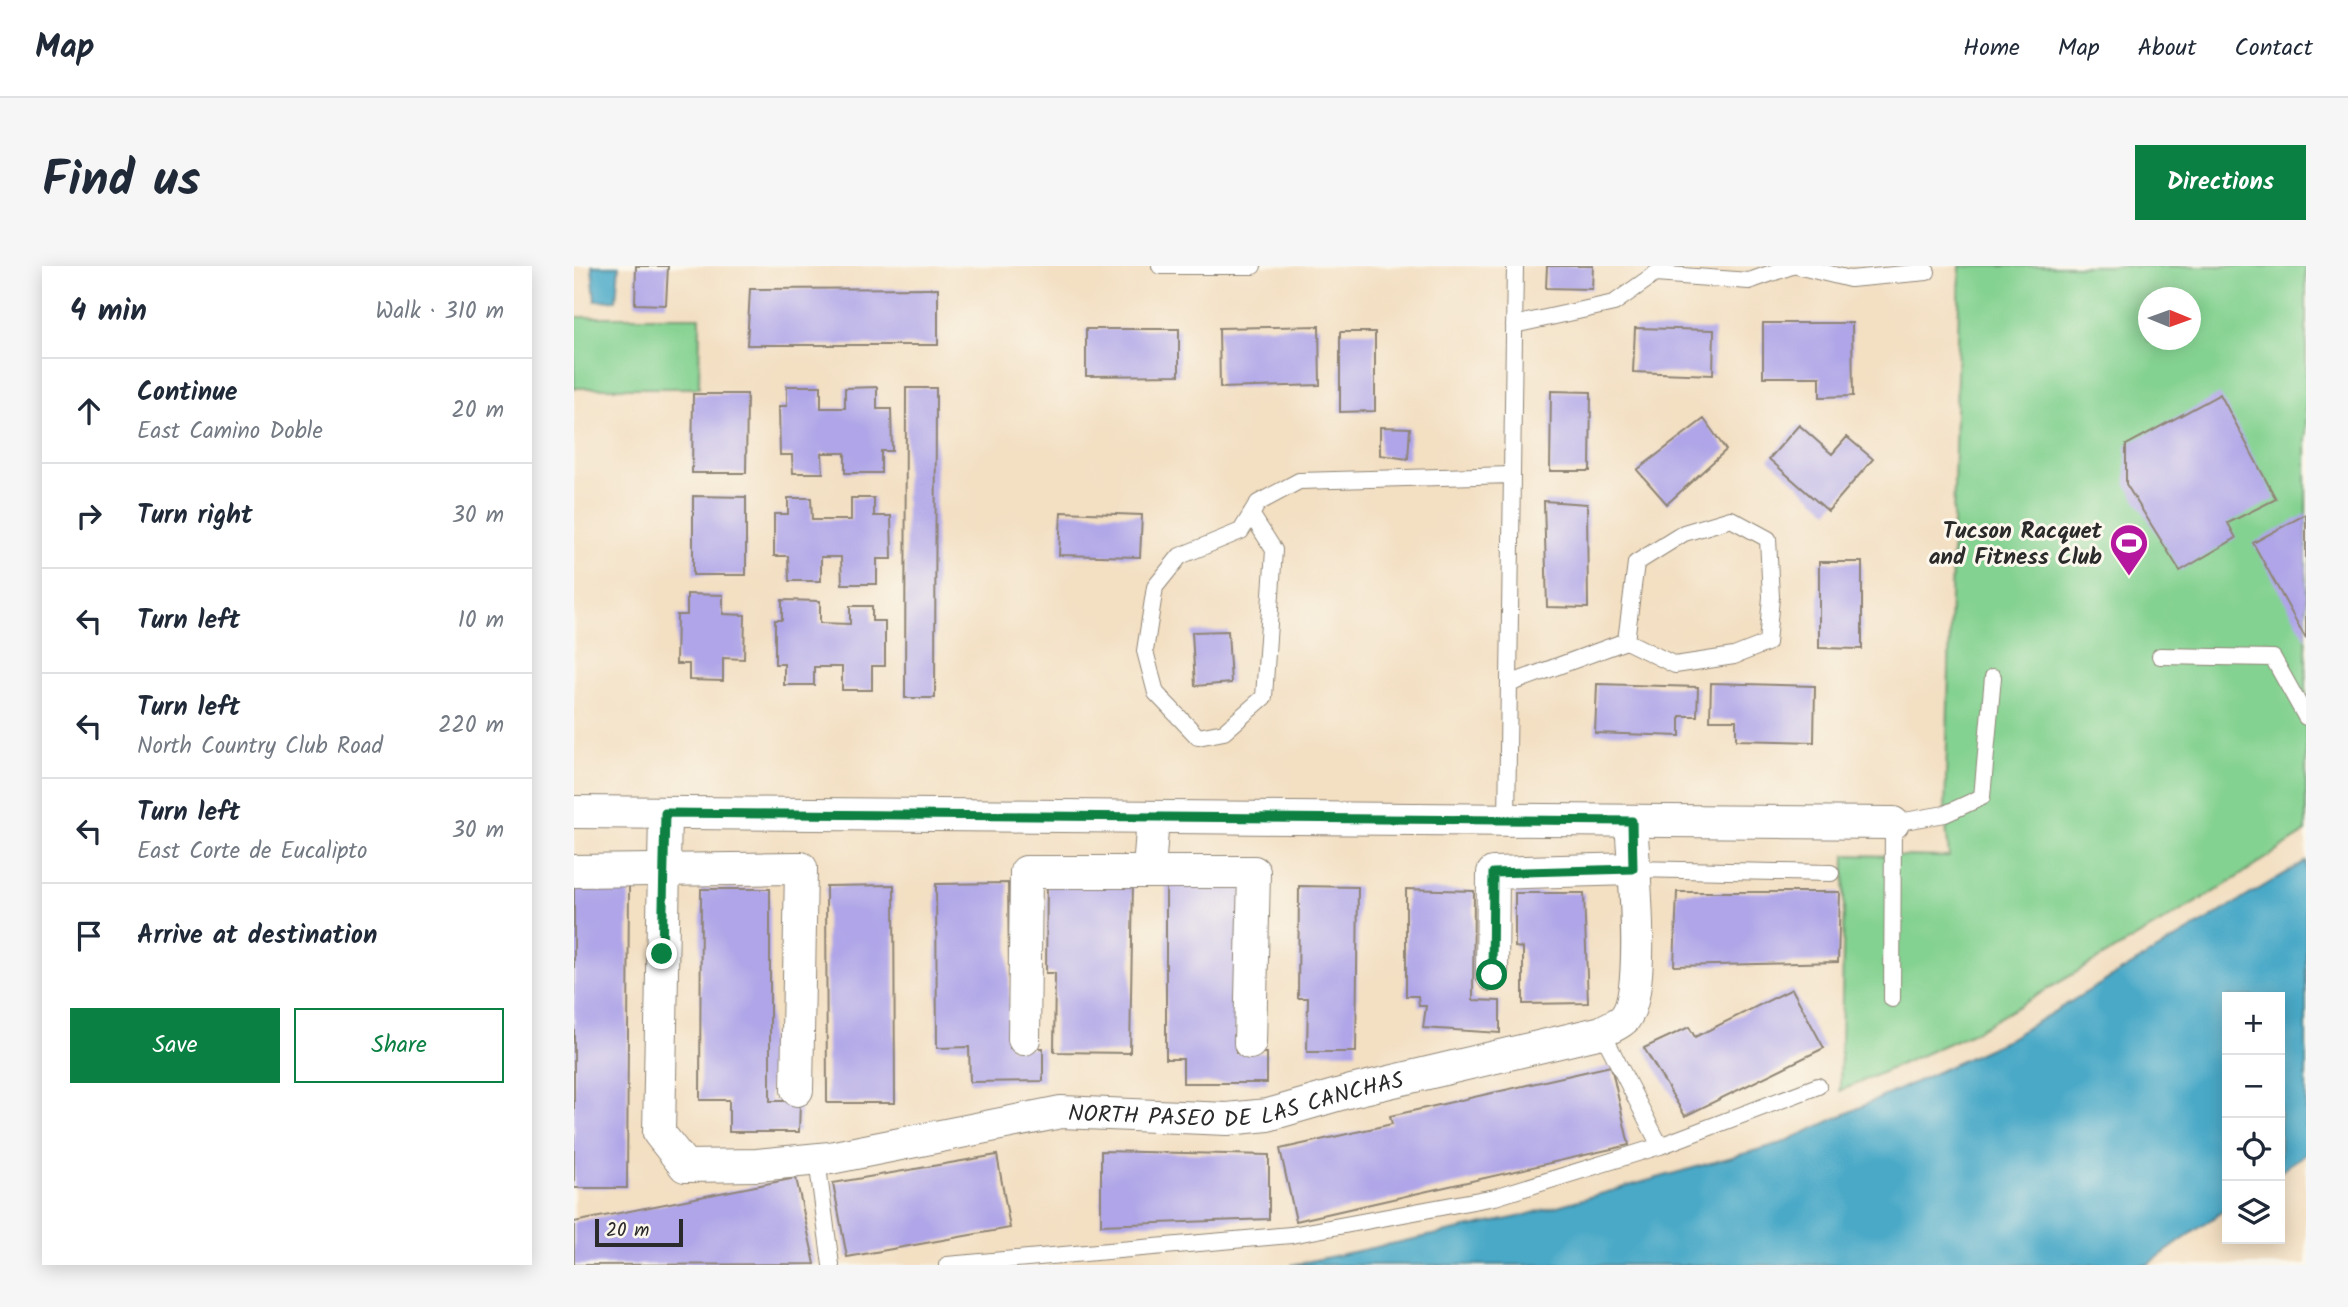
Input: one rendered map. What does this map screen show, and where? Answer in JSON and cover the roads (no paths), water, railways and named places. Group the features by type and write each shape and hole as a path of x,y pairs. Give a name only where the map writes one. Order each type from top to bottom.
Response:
{"street":[{"path":"574,812 1893,823"},
{"path":"663,870 665,813"},
{"path":"1149,870 1153,817"},
{"name":"NORTH PASEO DE LAS CANCHAS","path":"663,870 659,1133 685,1166 757,1165 817,1160 1061,1112 1227,1119 1268,1115 1351,1091 1602,1032 1624,1019 1634,996 1637,964 1632,821"},
{"path":"574,871 801,869 797,1090"},
{"path":"1492,975 1493,873 1633,869"},
{"path":"1024,1039 1026,872 1149,870 1254,872 1250,1043"}],"lane":[{"path":"1160,266 1253,266"},
{"path":"1507,820 1515,266"},
{"path":"1514,326 1614,303 1653,270 1749,281 1794,266 1850,279 1927,272"},
{"path":"1251,514 1274,550 1264,697 1224,733 1198,737 1156,694 1145,651 1155,587 1180,556 1241,531 1251,514 1258,503 1299,481 1512,475"},
{"path":"1508,684 1626,641 1675,665 1734,656 1767,643 1771,597 1768,539 1731,519 1684,533 1636,563 1626,641"},
{"path":"2160,656 2273,658 2306,718"},
{"path":"1892,999 1893,823 1945,814 1982,797 1993,677"},
{"path":"1633,869 1831,873"},
{"path":"1602,1032 1660,1146"},
{"path":"947,1265 1145,1245 1292,1235 1495,1197 1660,1146 1818,1086"},
{"path":"817,1160 831,1265"}],"water":[{"path":"592,266 619,266 616,300 595,301"},
{"path":"2306,861 2306,1154 2285,1168 2285,992 2222,992 2222,1212 2147,1265 1291,1265 1518,1217 1782,1143 2005,1041"}],"place":[{"name":"Tucson Racquet and Fitness Club","path":"2129,577"}]}
